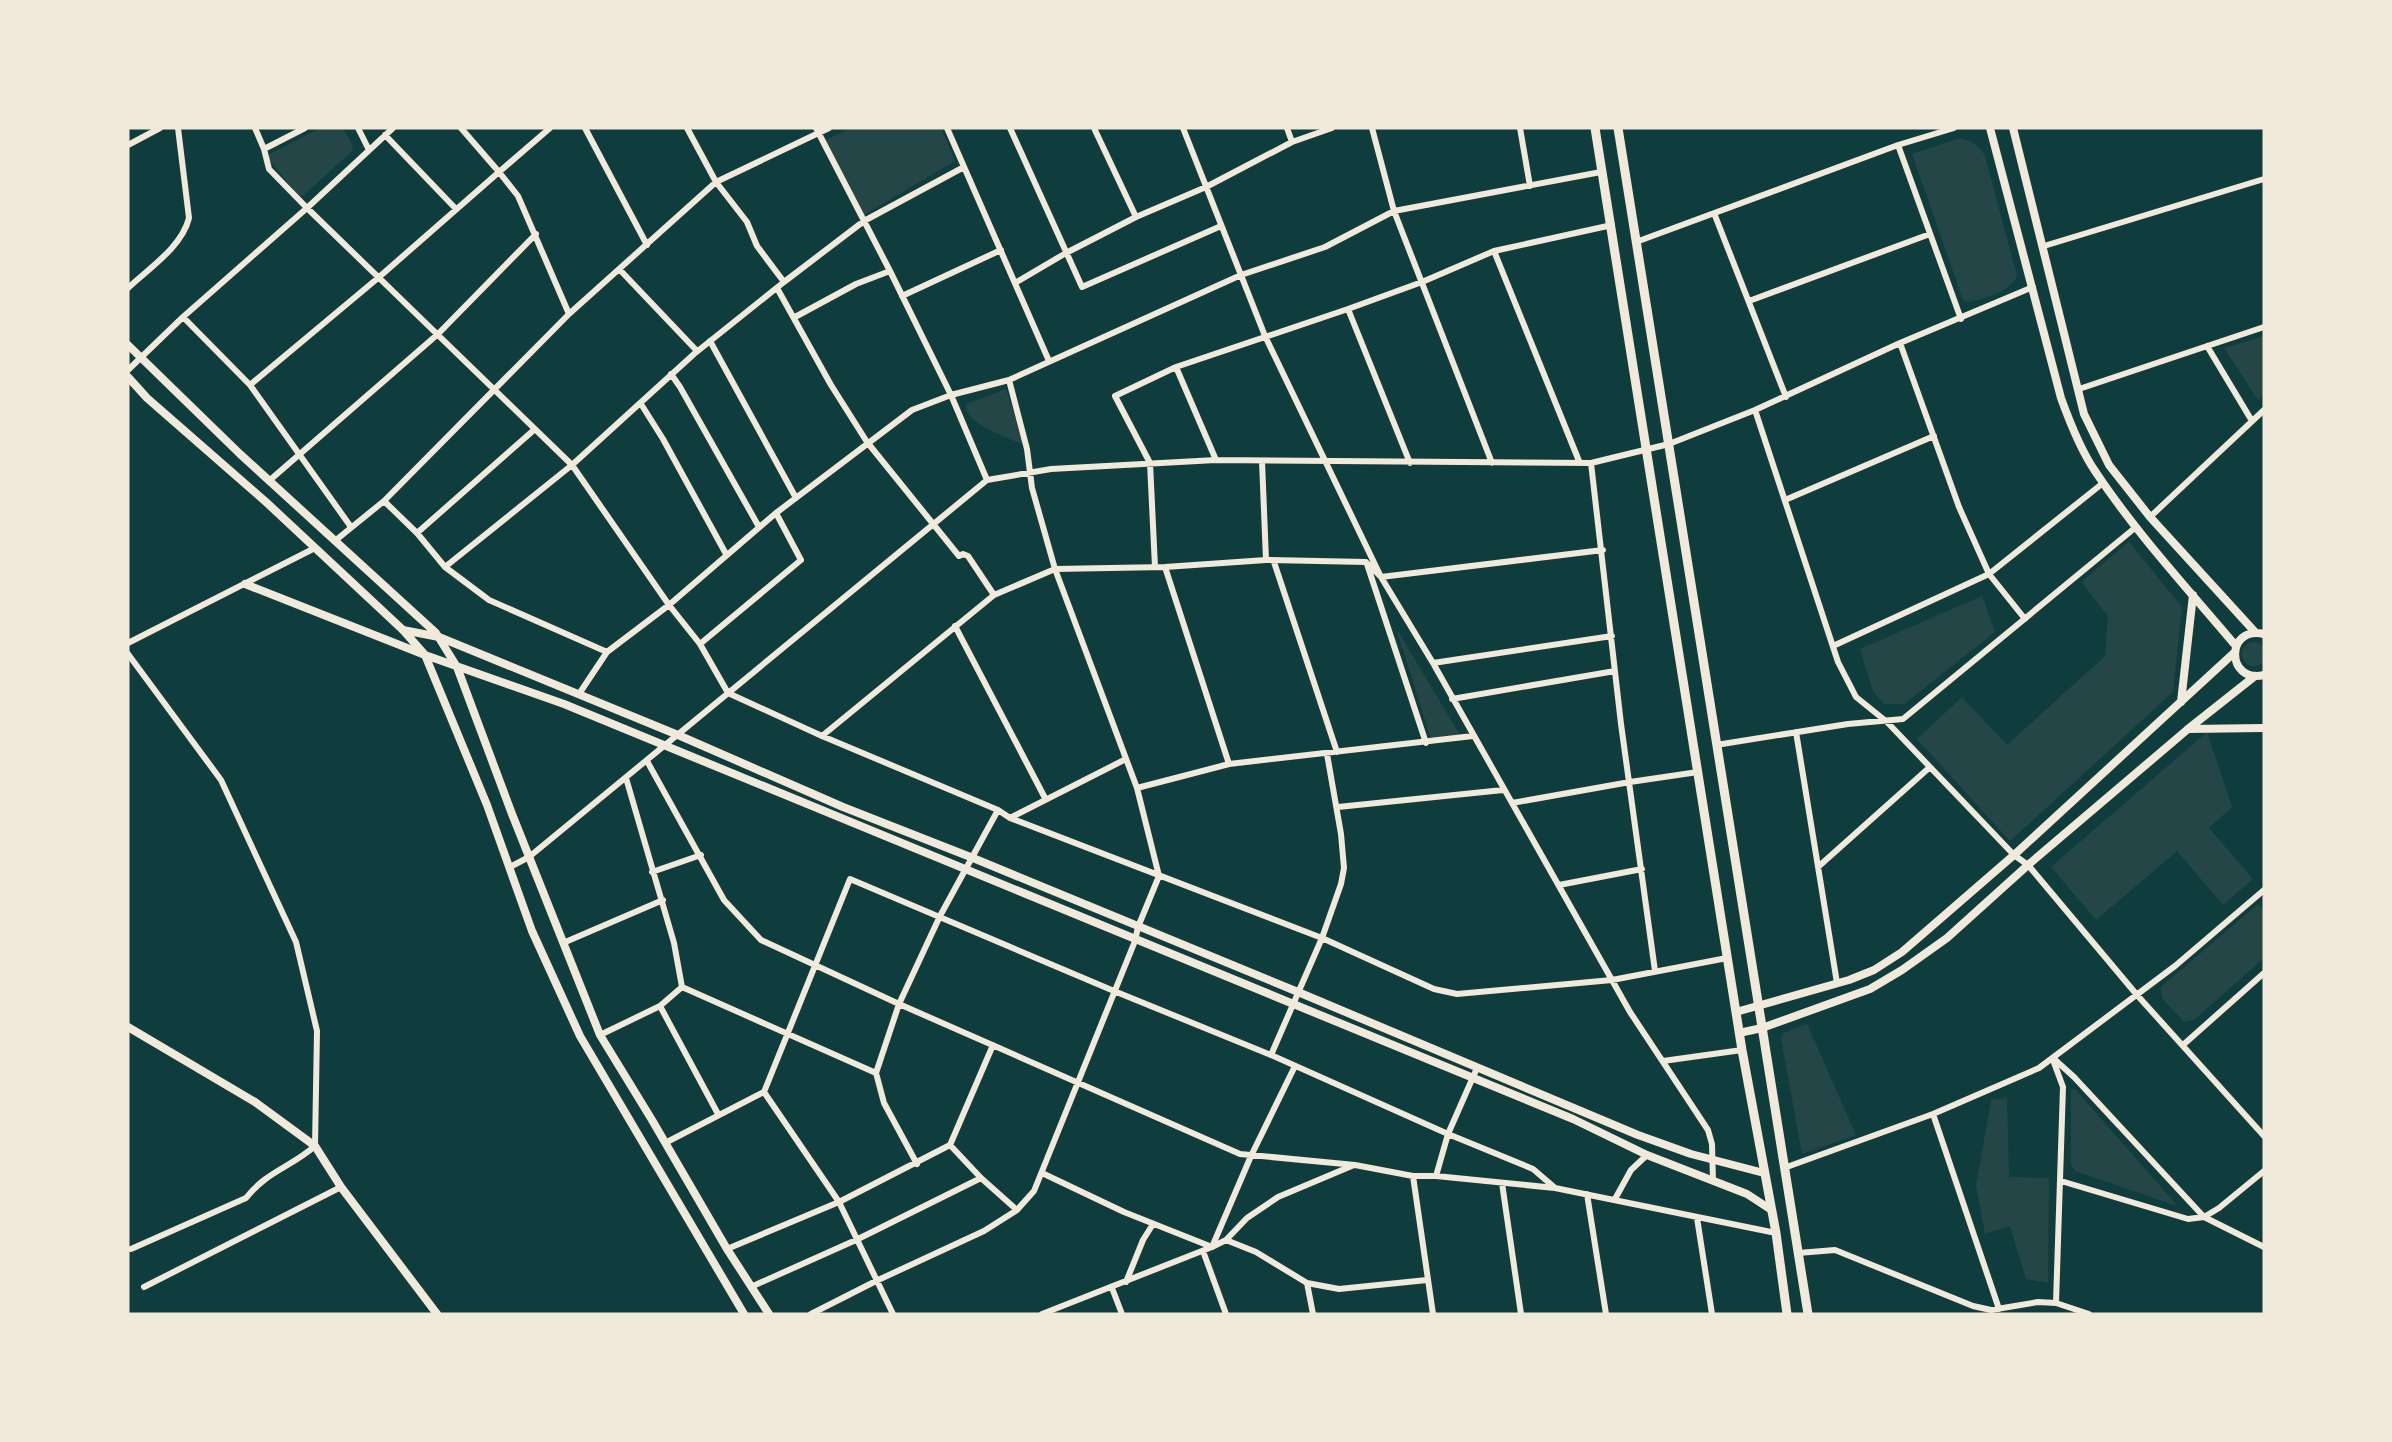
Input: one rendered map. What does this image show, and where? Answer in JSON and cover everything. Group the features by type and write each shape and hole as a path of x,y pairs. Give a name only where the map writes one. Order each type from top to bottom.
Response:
{"main road":[{"path":"1595,128 1739,1033 1776,1233 1787,1314"},
{"path":"1618,128 1808,1314"}],"street":[{"path":"128,145 160,128"},
{"path":"128,288 166,253 186,230 189,218 178,128"},
{"path":"255,128 269,169 572,465 700,644 728,693 998,810 1010,818 1322,938 1433,989 1457,995 1612,980 1727,958"},
{"path":"264,149 305,128"},
{"path":"358,128 369,150"},
{"path":"128,370 139,357 393,128"},
{"path":"461,128 518,196 569,314"},
{"path":"250,385 550,128"},
{"path":"585,128 647,246"},
{"path":"687,128 716,182 747,222 760,252 784,282"},
{"path":"336,540 384,501 569,314 716,182 817,130 829,128"},
{"path":"947,128 1049,361"},
{"path":"1011,128 1082,287 1221,226"},
{"path":"1094,128 1136,217"},
{"path":"1183,128 1265,337 1381,577 1433,663 1612,980 1708,1130 1712,1144 1713,1181"},
{"path":"1287,128 1292,142"},
{"path":"1015,283 1136,217 1206,187 1292,142 1332,128"},
{"path":"1372,128 1394,211 1492,463"},
{"path":"1520,128 1530,186"},
{"path":"1636,242 1898,145 1954,128"},
{"path":"1990,128 2060,398 2077,439 2103,483 2136,527 2236,649 2237,664 2241,670 2261,676"},
{"path":"1736,1012 1837,984 1874,970 1902,952 2014,855 2181,702 2236,649 2242,638 2261,632 2150,517 2109,465 2084,414 2013,128"},
{"path":"817,130 951,395 988,480"},
{"path":"385,135 456,209"},
{"path":"1898,145 1961,318"},
{"path":"445,567 572,465 697,351 784,282 864,221 964,167"},
{"path":"579,695 607,652 670,605 776,513 912,410 951,395 1009,380 1241,275 1325,247 1394,211 1601,172"},
{"path":"2044,246 2264,179"},
{"path":"1714,213 1786,397"},
{"path":"1155,567 1150,463 1115,396 1176,367 1349,309 1494,251 1612,225"},
{"path":"270,480 438,334 536,234"},
{"path":"1749,301 1930,234"},
{"path":"902,296 1001,250"},
{"path":"1494,251 1579,461"},
{"path":"620,270 697,351"},
{"path":"795,317 856,284 890,271"},
{"path":"510,867 528,857 678,736 988,480 1031,471 1216,460 1591,463 1669,444 1755,410 1900,343 2033,287"},
{"path":"777,288 831,385 867,442 959,556 968,556 994,595"},
{"path":"1349,309 1410,463"},
{"path":"183,317 250,385 351,527"},
{"path":"2079,389 2264,327"},
{"path":"710,341 796,498"},
{"path":"1900,343 1959,507 1989,574 2025,619"},
{"path":"128,345 439,637 457,667 528,857 600,1035 727,1249 769,1314"},
{"path":"2207,346 2252,421"},
{"path":"1176,367 1216,460"},
{"path":"671,374 759,527"},
{"path":"128,377 147,398 403,630 425,655 510,867 532,931 580,1036 744,1314"},
{"path":"811,1314 876,1280 984,1231 1017,1210 1034,1191 1135,941 1158,876 1137,788 1055,569 1032,488 1031,471 1009,380"},
{"path":"641,404 726,554"},
{"path":"1755,410 1838,662 1856,697 1888,722 2014,855 2028,865 2137,995 2264,1136"},
{"path":"2150,517 2264,410"},
{"path":"417,533 535,429"},
{"path":"1784,500 1934,436"},
{"path":"1262,461 1270,561 1337,752"},
{"path":"1591,463 1615,671 1655,971"},
{"path":"1833,646 1989,574 2103,483"},
{"path":"384,501 417,533 445,567 489,600 607,652"},
{"path":"700,644 801,560 776,513"},
{"path":"1716,745 1848,724 1903,719 2136,527"},
{"path":"128,643 315,548"},
{"path":"1381,577 1603,550"},
{"path":"822,736 994,595 1055,569 1270,561 1366,562 1381,577"},
{"path":"1366,562 1426,743"},
{"path":"1165,567 1229,764"},
{"path":"245,583 425,655 564,704 966,869 1135,941 1573,1119 1647,1155 1748,1194 1770,1209"},
{"path":"2181,702 2193,596"},
{"path":"955,626 1045,799"},
{"path":"403,630 439,637 1638,1135 1712,1160 1764,1173"},
{"path":"1433,663 1612,636"},
{"path":"128,654 221,780 296,942 317,1031 315,1146 301,1158 258,1182 246,1198 131,1249"},
{"path":"1452,699 1615,671"},
{"path":"1739,1033 1762,1028 1870,989 1902,970 1947,938 2188,729 2261,676"},
{"path":"2188,729 2264,728"},
{"path":"1796,732 1837,984"},
{"path":"1137,788 1229,764 1473,736"},
{"path":"1271,1055 1322,938 1344,868 1338,807 1327,754"},
{"path":"1010,818 1126,759"},
{"path":"647,761 724,900 761,940 899,1004 1240,1154 1355,1165 1412,1176 1555,1188 1776,1233"},
{"path":"1818,867 1930,767"},
{"path":"1512,803 1698,772"},
{"path":"626,778 652,872 663,900 682,987"},
{"path":"1338,807 1503,790"},
{"path":"917,1164 884,1103 876,1073 899,1004 940,916 998,810"},
{"path":"652,872 701,855"},
{"path":"1559,885 1642,869"},
{"path":"665,1143 764,1093 850,879 1271,1055 1533,1169 1555,1188"},
{"path":"1784,1168 1933,1114 2039,1069 2175,966 2264,890"},
{"path":"2257,896 2264,904"},
{"path":"563,943 663,900"},
{"path":"2183,1045 2264,973"},
{"path":"600,1035 660,1006 682,987"},
{"path":"682,987 876,1073"},
{"path":"660,1006 718,1114"},
{"path":"128,1027 255,1102 315,1146 341,1187 437,1314"},
{"path":"727,1249 839,1202 950,1145 993,1045"},
{"path":"1663,1060 1742,1050"},
{"path":"2053,1058 2063,1087 2056,1303"},
{"path":"2053,1058 2074,1077 2204,1217 2264,1247"},
{"path":"1212,1247 1294,1066"},
{"path":"1436,1176 1448,1134 1477,1068"},
{"path":"764,1093 839,1202 893,1314"},
{"path":"1933,1114 1999,1309"},
{"path":"950,1145 1017,1210"},
{"path":"1615,1199 1632,1170 1647,1155"},
{"path":"1042,1314 1058,1311 1212,1247 1226,1240 1247,1218 1278,1197 1355,1165"},
{"path":"2061,1181 2188,1219 2204,1217 2219,1208 2264,1171"},
{"path":"1042,1173 1153,1224 1212,1247"},
{"path":"1412,1176 1433,1314"},
{"path":"752,1286 856,1240 981,1178"},
{"path":"1502,1183 1521,1314"},
{"path":"144,1287 341,1187"},
{"path":"1587,1194 1606,1314"},
{"path":"1697,1218 1712,1314"},
{"path":"1126,1282 1143,1240 1153,1224"},
{"path":"1226,1240 1256,1252 1307,1283 1339,1289 1427,1280"},
{"path":"1798,1253 1835,1250 1973,1306 1999,1309 2038,1302 2056,1303 2089,1314"},
{"path":"1203,1251 1226,1314"},
{"path":"1307,1283 1314,1314"},
{"path":"1112,1288 1122,1314"}],"shaded area":[{"path":"320,128 343,128 353,146 352,151 303,196 298,195 268,155"},
{"path":"851,128 941,128 955,161 859,218 820,143"},
{"path":"1960,138 1975,144 1985,156 2017,276 2014,282 2003,290 1968,302 1963,300 1912,154"},
{"path":"2264,336 2264,394 2258,400 2224,348"},
{"path":"1006,389 1024,445 979,424 967,411 966,404"},
{"path":"2129,542 2182,607 2173,692 2010,841 1917,739 1962,697 2007,745 2105,656 2108,616 2081,582"},
{"path":"1982,596 1995,632 1904,704 1884,704 1873,691 1860,649"},
{"path":"1396,628 1460,735 1431,739"},
{"path":"2254,642 2265,649 2266,654 2259,665 2254,666 2243,659 2242,654 2249,643"},
{"path":"2207,732 2232,807 2209,828 2253,879 2223,905 2177,851 2096,920 2051,867"},
{"path":"2258,904 2264,911 2264,958 2194,1020 2184,1022 2162,998 2161,987"},
{"path":"1807,1024 1856,1135 1802,1154 1781,1038 1783,1033"},
{"path":"2071,1089 2075,1089 2176,1204 2075,1171 2071,1164"},
{"path":"2007,1098 2009,1177 2049,1178 2048,1283 2026,1279 2010,1226 1985,1234 1976,1186 1991,1100"}]}
